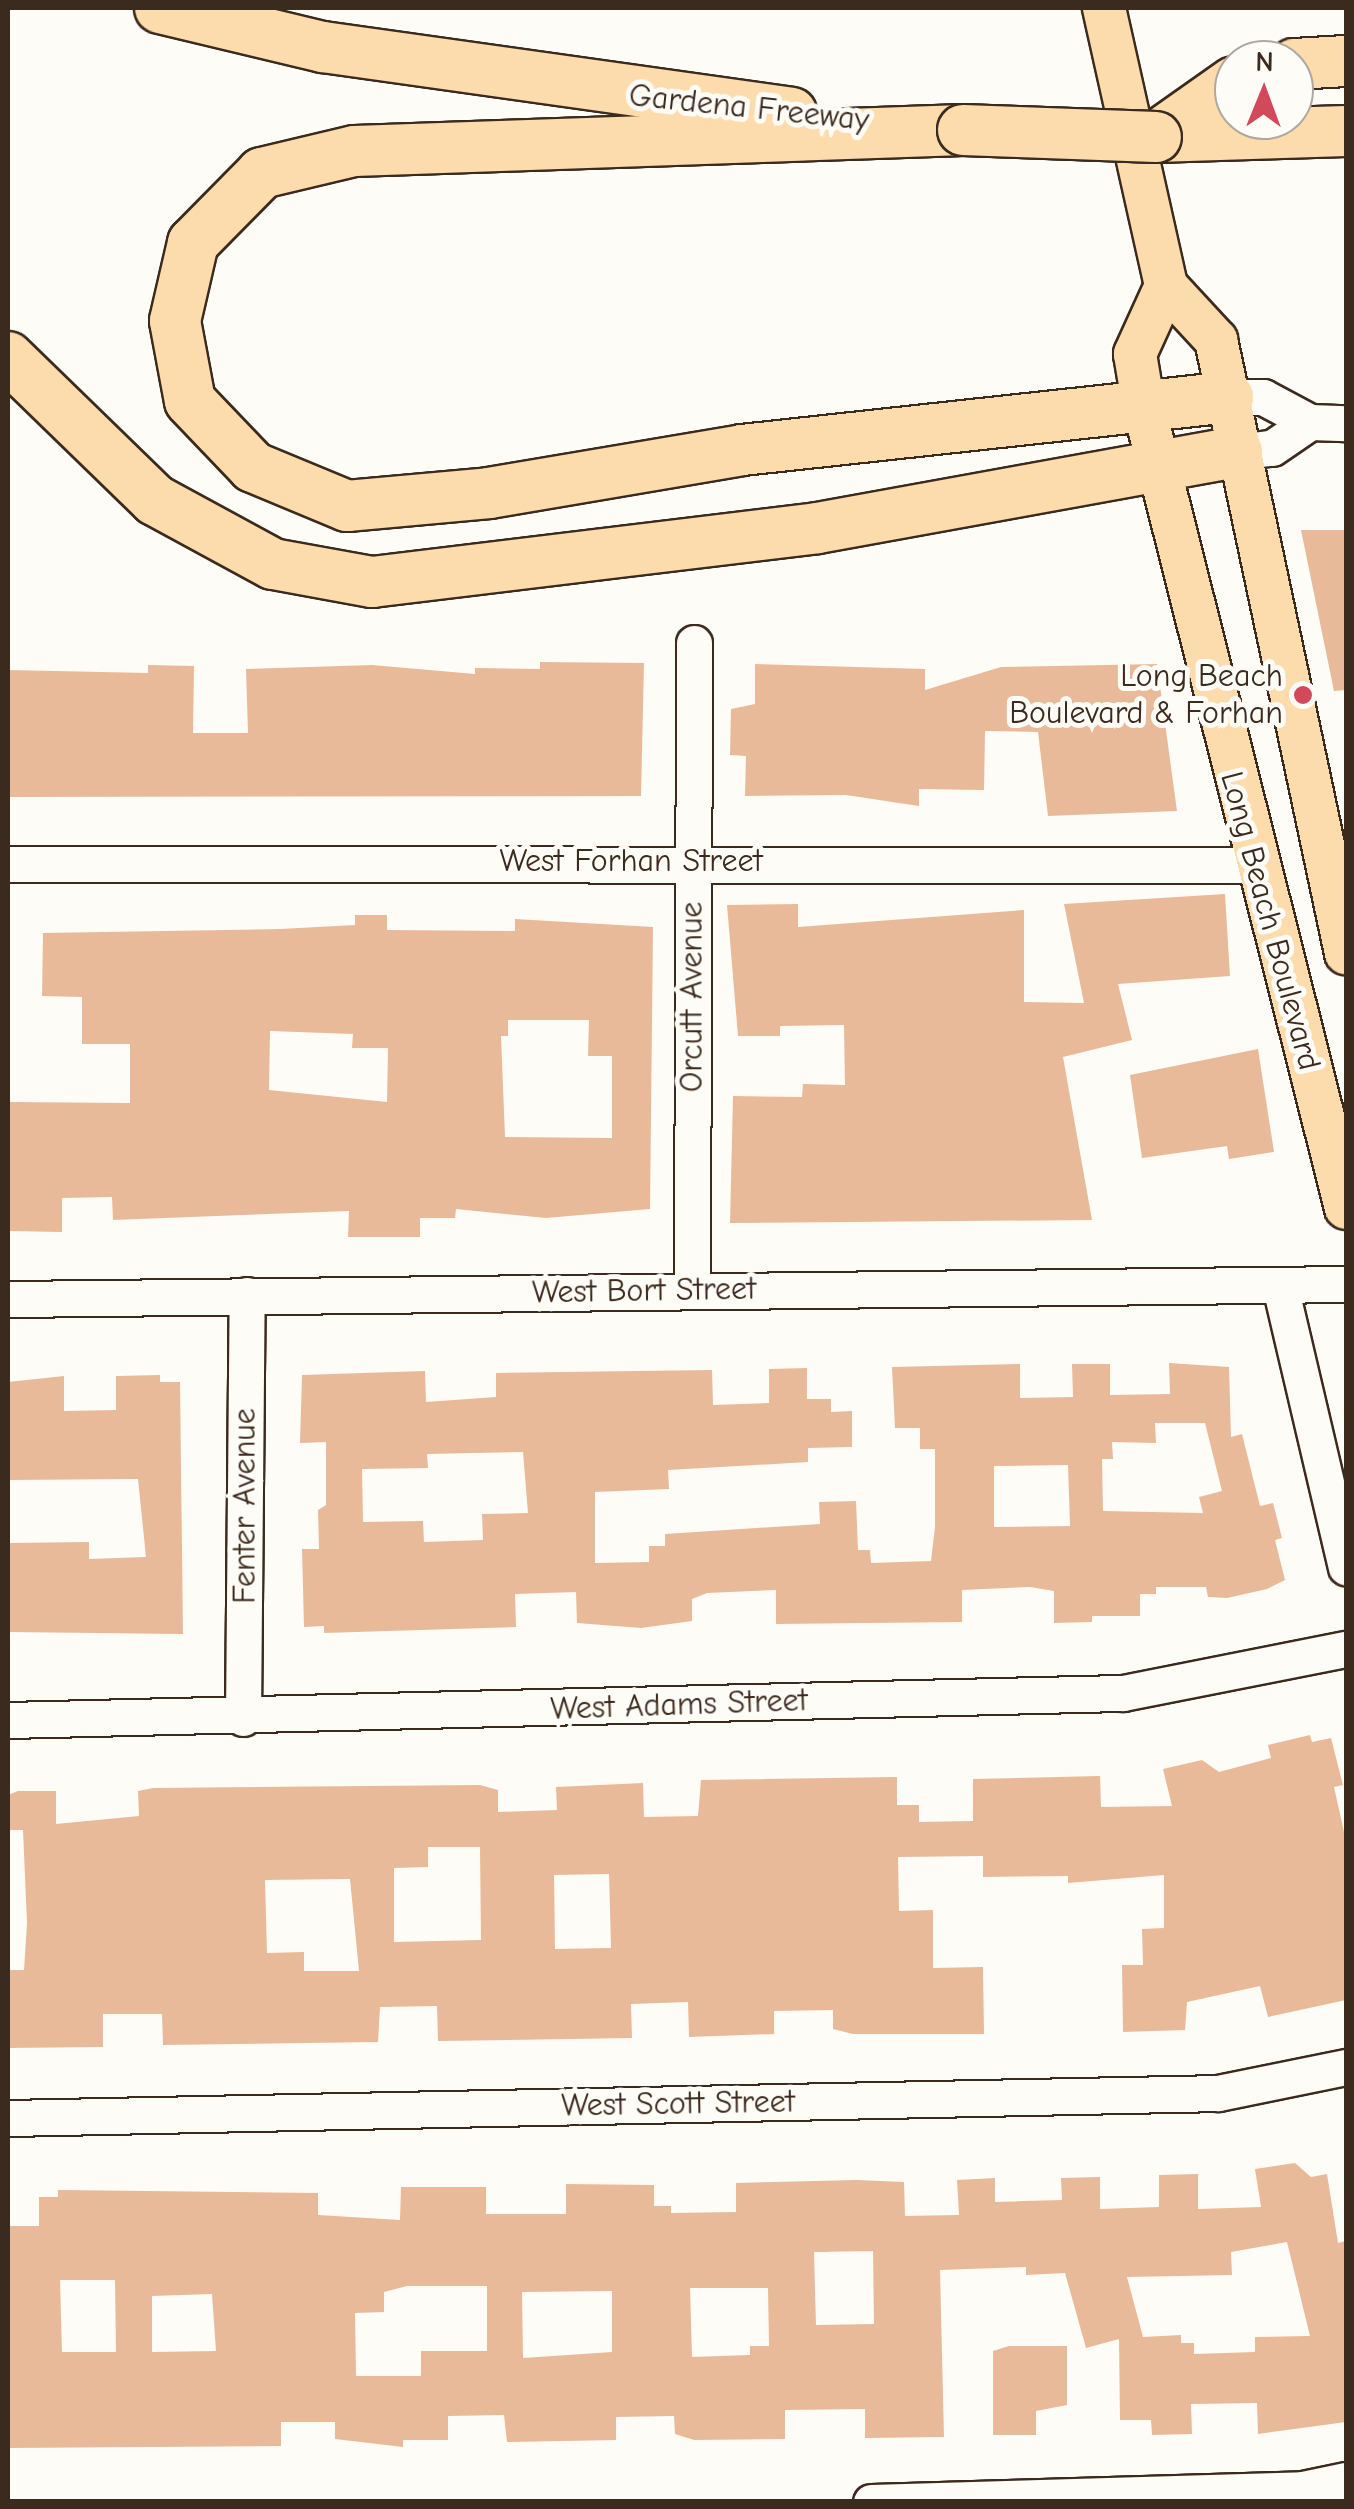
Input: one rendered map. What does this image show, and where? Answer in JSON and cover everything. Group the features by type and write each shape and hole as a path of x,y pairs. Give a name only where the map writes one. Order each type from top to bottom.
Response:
{"highway":[{"name":"Gardena Freeway","path":"160,8 323,47 639,98 963,130 1156,138 1346,131"},
{"path":"1314,63 1346,61"},
{"path":"1156,138 1214,96"},
{"path":"963,130 354,150 262,172 194,243 175,321 190,401 254,467 347,506 489,493 742,450 1228,397"},
{"path":"8,356 155,500 273,564 372,582 818,528 1237,452"}],"main road":[{"path":"1104,8 1166,286"},
{"name":"Long Beach Boulevard","path":"1346,954 1337,864 1237,452 1216,340 1166,286 1135,354 1144,408 1254,865 1346,1208"}],"street":[{"path":"1228,397 1263,397 1310,422 1346,424"},
{"path":"1237,452 1272,448 1310,422"},
{"name":"Orcutt Avenue","path":"692,1290 694,643"},
{"name":"West Forhan Street","path":"8,864 691,860 1254,865"},
{"name":"West Bort Street","path":"8,1299 1346,1284"},
{"path":"1280,1286 1346,1568"},
{"name":"Fenter Avenue","path":"243,1718 247,1295"},
{"name":"West Adams Street","path":"8,1720 243,1718 1123,1692 1346,1648"},
{"name":"West Scott Street","path":"8,2118 1218,2093 1346,2067"},
{"path":"871,2502 1304,2489 1346,2480"}],"building":[{"path":"1301,530 1346,530 1346,690 1334,691"},
{"path":"540,662 644,663 641,796 8,797 8,670 148,673 148,665 194,666 193,733 248,733 246,669 372,665 475,674 475,668 540,669"},
{"path":"755,664 925,669 925,690 1001,667 1157,664 1177,811 1048,816 1038,732 985,731 984,790 919,789 919,806 846,795 745,796 746,756 730,755 731,709 755,704"},
{"path":"1225,894 1230,976 1118,984 1132,1040 1063,1057 1092,1220 730,1223 733,1096 802,1097 803,1084 845,1085 844,1025 780,1026 780,1036 738,1036 727,905 798,904 798,927 1024,910 1024,1002 1084,1003 1064,904"},
{"path":"355,915 387,915 387,930 515,931 515,919 653,927 650,1209 546,1218 456,1209 455,1218 420,1218 420,1237 348,1237 349,1211 113,1220 112,1197 62,1198 62,1232 8,1231 8,1102 130,1103 130,1044 82,1044 82,997 42,996 43,933 355,925","holes":["508,1020 589,1020 588,1056 612,1056 612,1138 505,1137 501,1036 508,1036","270,1031 353,1034 352,1048 388,1048 387,1102 269,1090"]},
{"path":"1258,1049 1274,1152 1229,1159 1227,1146 1142,1158 1130,1075"},
{"path":"1169,1363 1229,1367 1231,1437 1242,1434 1260,1506 1273,1503 1282,1538 1275,1540 1285,1580 1267,1589 1227,1598 1208,1597 1206,1587 1156,1587 1156,1594 1140,1594 1140,1616 1092,1616 1092,1622 1054,1623 1054,1591 1030,1587 962,1590 962,1622 776,1624 776,1590 707,1593 692,1599 692,1621 641,1628 577,1623 576,1592 515,1594 516,1627 324,1633 324,1626 304,1627 302,1549 319,1549 318,1510 326,1505 326,1442 300,1443 302,1375 425,1371 426,1402 496,1397 496,1373 712,1370 713,1405 769,1403 769,1369 807,1368 807,1399 831,1399 831,1412 852,1411 852,1447 808,1448 808,1462 668,1470 669,1489 595,1492 595,1563 649,1562 649,1546 665,1546 665,1534 820,1524 819,1502 856,1501 858,1550 870,1550 871,1563 931,1561 935,1449 920,1449 920,1428 895,1428 892,1367 1020,1364 1020,1398 1073,1397 1072,1364 1110,1364 1110,1395 1170,1394","holes":["1155,1423 1205,1423 1222,1491 1199,1497 1203,1513 1103,1511 1102,1459 1113,1459 1112,1442 1156,1443","523,1452 528,1513 482,1514 483,1540 424,1542 423,1521 363,1522 362,1469 428,1468 427,1454","1068,1465 1070,1526 994,1527 994,1466"]},
{"path":"160,1375 160,1382 180,1382 183,1634 8,1632 8,1543 89,1542 89,1559 146,1557 138,1479 8,1480 8,1382 64,1376 64,1411 116,1410 116,1376"},
{"path":"1310,1735 1312,1742 1331,1738 1343,1785 1334,1787 1346,1841 1346,2000 1268,2017 1260,1986 1187,2002 1185,2030 1123,2032 1122,1965 1143,1965 1142,1929 1164,1928 1164,1875 1068,1883 1068,1876 983,1877 983,1856 898,1857 899,1911 933,1910 933,1968 983,1967 984,2034 853,2034 833,2029 833,2010 774,2011 774,2034 689,2037 688,2002 631,2004 632,2038 438,2041 437,2006 380,2007 378,2042 163,2045 162,2014 103,2014 103,2047 8,2048 8,1981 10,1970 24,1970 27,1923 23,1830 8,1830 8,1795 18,1791 56,1791 56,1824 139,1816 138,1791 153,1788 480,1785 498,1790 498,1812 557,1810 556,1787 643,1783 644,1817 698,1816 701,1780 897,1777 897,1805 919,1805 919,1822 973,1821 973,1779 1100,1776 1101,1807 1172,1806 1163,1769 1202,1760 1219,1772 1271,1758 1268,1745","holes":["428,1847 480,1847 481,1940 394,1942 394,1868 428,1867","609,1874 611,1948 555,1949 554,1875","350,1879 359,1971 304,1971 304,1952 267,1953 265,1880"]},
{"path":"1295,2163 1311,2177 1327,2174 1338,2243 1346,2241 1346,2422 1258,2434 1257,2403 1191,2404 1192,2434 1152,2435 1151,2420 1120,2420 1119,2339 1086,2348 1065,2273 1026,2275 1026,2267 940,2270 944,2437 865,2438 865,2409 785,2410 785,2439 694,2440 675,2434 674,2416 616,2417 616,2440 507,2442 504,2415 448,2416 448,2440 403,2440 403,2447 335,2439 335,2422 281,2422 281,2446 8,2448 8,2226 39,2226 39,2197 58,2197 58,2190 318,2193 318,2215 400,2220 401,2187 486,2187 486,2214 566,2214 566,2184 654,2185 654,2206 671,2206 671,2213 736,2212 736,2183 857,2180 904,2182 905,2216 959,2215 957,2180 995,2178 995,2202 1062,2200 1061,2178 1100,2177 1100,2209 1159,2207 1159,2175 1198,2174 1198,2209 1261,2207 1255,2169","holes":["1287,2242 1310,2336 1255,2337 1255,2352 1194,2354 1194,2343 1181,2343 1181,2335 1143,2337 1127,2277 1232,2275 1231,2252","873,2251 874,2324 816,2325 814,2252","60,2280 115,2280 116,2352 62,2352","407,2286 487,2286 487,2351 421,2351 421,2376 356,2376 355,2313 384,2312 384,2292","690,2288 768,2288 769,2346 750,2346 750,2355 692,2357","612,2291 612,2352 523,2358 522,2292","212,2294 216,2351 152,2352 152,2296"]},
{"path":"1009,2346 1067,2346 1067,2405 1036,2411 1036,2435 993,2435 993,2351"}],"place":[{"name":"Long Beach Boulevard & Forhan","path":"1303,695"}]}
